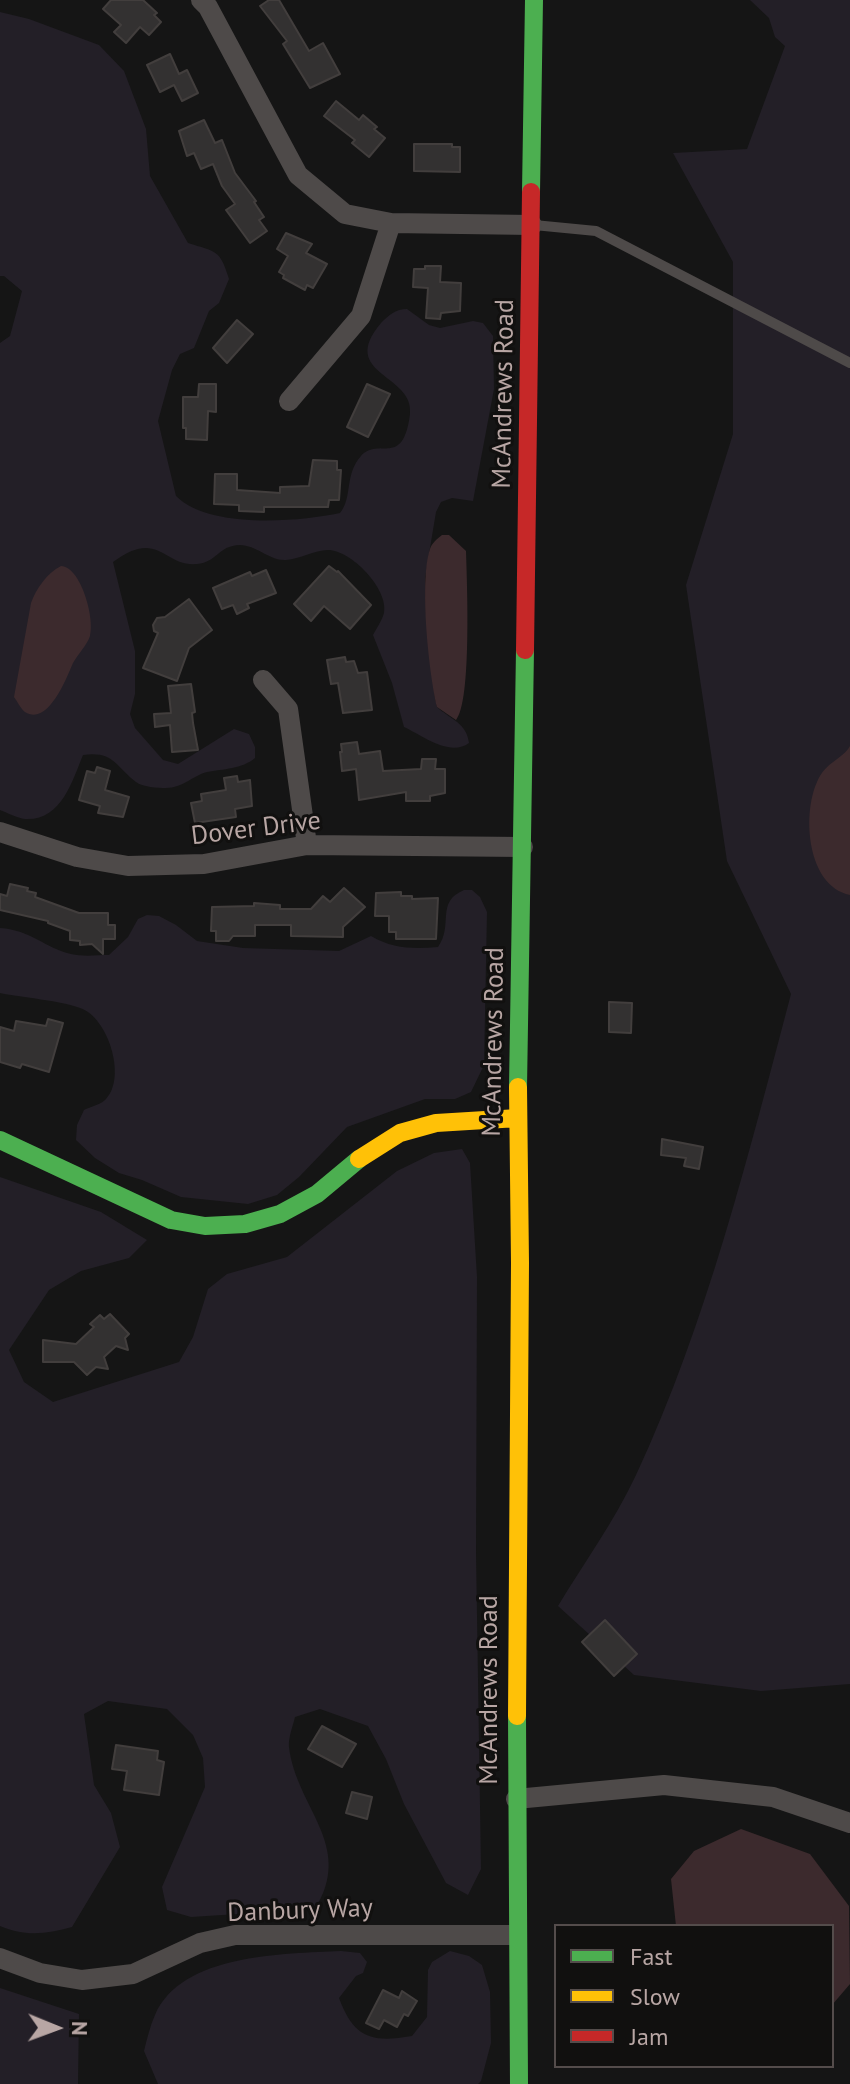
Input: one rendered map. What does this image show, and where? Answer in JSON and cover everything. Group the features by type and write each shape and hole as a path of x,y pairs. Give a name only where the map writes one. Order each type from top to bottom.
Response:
{"main road":[{"name":"McAndrews Road","path":"519,2084 516,1799 520,1263 518,1118 534,0"},
{"path":"0,1140 125,1201 171,1220 205,1226 245,1224 280,1214 317,1194 358,1160 400,1133 436,1123 518,1118"}],"street":[{"path":"201,0 208,7 298,175 345,214 391,223 532,225"},
{"path":"289,401 361,316 391,223"},
{"path":"263,680 288,709 307,845"},
{"name":"Dover Drive","path":"0,832 77,857 128,866 204,864 307,845 523,847"},
{"path":"516,1799 664,1785 773,1797 850,1823"},
{"name":"Danbury Way","path":"0,1958 40,1973 82,1980 133,1974 200,1943 235,1935 517,1935"}],"lane":[{"path":"532,225 596,231 850,363"}],"shaded area":[{"path":"750,0 850,0 850,1684 761,1691 634,1675 558,1606 628,1492 684,1358 724,1238 791,994 727,861 686,585 733,434 733,262 673,153 747,149 785,46 775,37 769,18"},
{"path":"0,12 29,19 99,45 124,71 146,129 150,176 188,243 216,253 226,269 229,279 219,303 209,311 194,348 180,354 172,370 158,421 176,496 191,507 210,514 255,520 301,519 340,513 352,471 361,456 375,449 396,446 407,431 410,414 408,401 401,390 372,364 368,354 370,340 381,323 393,313 407,309 429,325 440,328 473,321 483,323 493,336 494,389 473,501 452,498 441,502 436,512 425,578 426,615 437,707 461,726 469,743 454,748 445,746 404,727 392,683 373,635 384,613 381,593 366,572 347,556 328,550 280,560 240,545 227,548 204,563 197,564 176,560 151,548 141,548 113,562 135,651 135,694 130,714 135,728 163,760 178,764 234,729 249,734 255,747 255,758 238,766 207,772 177,786 163,788 139,784 113,761 101,755 83,755 63,798 48,814 25,819 0,810 0,343 10,336 22,291 0,276"},
{"path":"442,535 449,535 466,551 466,667 461,709 456,720 437,707 426,627 427,564 431,547"},
{"path":"61,566 75,575 85,595 90,636 49,707 33,715 25,712 14,697 31,603 43,582"},
{"path":"850,746 850,895 836,889 817,864 812,848 810,812 817,782 825,769"},
{"path":"464,890 472,890 480,897 487,912 484,1065 471,1092 455,1099 425,1099 347,1127 299,1177 277,1195 248,1204 181,1197 119,1173 95,1158 76,1140 77,1125 84,1110 104,1101 112,1089 114,1063 106,1035 99,1023 80,1008 0,993 0,928 21,932 62,951 80,955 109,955 128,937 138,919 147,915 159,916 197,941 243,948 339,951 371,936 404,947 438,947 443,939 450,901"},
{"path":"462,1149 470,1163 477,1277 476,1552 481,1869 468,1895 446,1883 404,1804 386,1759 368,1726 320,1709 295,1717 289,1743 294,1769 320,1827 329,1865 326,1886 315,1909 191,1917 167,1910 162,1887 205,1787 203,1758 193,1735 167,1709 108,1701 84,1714 94,1785 111,1813 120,1847 72,1927 36,1933 18,1932 0,1926 0,1177 101,1212 147,1240 129,1258 81,1271 49,1290 9,1350 24,1382 53,1402 179,1362 193,1337 208,1289 227,1274 287,1257 397,1171 434,1153"},
{"path":"741,1829 810,1854 849,1906 850,1984 834,2003 834,1924 676,1924 671,1879 694,1851"},
{"path":"341,1951 360,1953 367,1962 363,1973 356,1976 339,1998 345,2011 351,2022 366,2035 385,2039 412,2036 427,2017 428,1970 432,1962 450,1951 469,1956 482,1965 490,1992 491,2043 481,2081 478,2084 158,2084 144,2051 155,2015 168,1995 187,1979 211,1968 264,1956"},
{"path":"0,1988 79,2014 78,2084 0,2084"}],"building":[{"path":"111,0 143,0 157,13 154,15 161,22 149,35 140,27 126,43 114,32 121,25 103,9"},
{"path":"269,0 279,0 309,51 323,43 340,74 310,88 283,44 287,41 260,6"},
{"path":"170,54 179,74 187,70 198,93 182,101 174,85 160,92 147,65"},
{"path":"336,101 359,120 363,115 385,138 369,157 352,143 355,140 324,116"},
{"path":"204,120 215,143 222,140 235,173 264,217 259,220 267,231 250,243 226,210 235,204 222,186 213,164 201,169 194,153 187,156 179,131"},
{"path":"414,144 452,144 452,147 460,147 460,172 414,171"},
{"path":"286,233 312,244 306,253 327,264 313,288 307,285 305,290 283,278 284,275 279,272 288,256 277,249"},
{"path":"425,266 441,266 440,282 461,283 460,311 441,313 440,319 426,318 428,288 413,287 414,269 425,269"},
{"path":"237,320 253,334 227,363 213,348"},
{"path":"199,384 216,384 216,412 208,411 207,440 186,439 186,428 183,428 183,397 198,397"},
{"path":"367,384 390,394 368,437 347,427"},
{"path":"313,460 337,461 337,470 341,470 339,500 329,500 328,507 264,507 264,512 239,511 239,505 214,504 215,474 237,474 237,490 280,493 280,487 309,486"},
{"path":"329,566 338,571 371,605 350,629 324,606 311,621 294,604"},
{"path":"266,570 276,593 247,604 249,608 237,614 233,605 222,609 213,588 250,572 252,576"},
{"path":"189,599 212,630 189,648 177,681 143,668 158,633 153,625 157,618 165,617"},
{"path":"345,657 346,662 354,661 358,673 367,672 372,710 343,713 338,683 331,684 327,660"},
{"path":"191,684 198,750 172,752 170,725 155,727 154,714 171,713 168,686"},
{"path":"357,742 359,754 380,751 383,771 421,769 422,759 436,759 435,769 445,769 445,793 430,796 430,801 406,801 406,792 359,800 356,769 342,771 340,752 341,744"},
{"path":"97,767 110,771 105,790 129,797 123,817 98,813 100,806 79,800 87,771 95,773"},
{"path":"237,776 238,782 250,780 252,806 235,809 236,817 195,823 191,803 202,801 201,794 226,790 224,778"},
{"path":"10,884 28,888 27,891 36,893 35,897 79,913 108,913 108,925 115,925 115,939 103,939 103,954 92,944 80,945 80,941 70,940 70,931 48,921 0,910 0,894 7,896"},
{"path":"344,888 365,907 343,927 343,937 291,936 291,925 255,925 255,936 233,936 229,941 216,941 216,931 211,931 212,907 254,906 254,903 280,905 280,909 311,909 323,896 330,902"},
{"path":"401,892 401,896 412,896 412,899 438,898 436,939 396,939 396,932 389,932 389,916 375,916 376,893"},
{"path":"609,1002 632,1003 631,1033 609,1032"},
{"path":"48,1019 63,1023 49,1072 22,1064 20,1068 0,1062 0,1027 14,1031 16,1021 46,1026"},
{"path":"662,1139 703,1147 699,1169 684,1166 686,1158 661,1155"},
{"path":"110,1314 129,1334 125,1338 128,1350 116,1346 104,1357 108,1369 96,1367 87,1375 74,1362 43,1362 43,1340 76,1344 94,1327 90,1324 100,1315 104,1319"},
{"path":"605,1620 637,1654 614,1676 582,1642"},
{"path":"322,1726 356,1744 342,1767 308,1749"},
{"path":"116,1745 158,1751 157,1760 164,1762 159,1795 124,1790 127,1771 112,1769"},
{"path":"352,1792 372,1797 367,1819 346,1813"},
{"path":"383,1990 399,1998 402,1991 417,2001 397,2027 384,2020 379,2029 366,2023"}],"traffic: fast":[{"path":"531,192 534,0"},
{"path":"518,1087 525,650"},
{"path":"0,1140 171,1220 205,1226 245,1224 280,1214 317,1194 359,1159"},
{"path":"517,1716 519,2084"}],"traffic: slow":[{"path":"517,1716 518,1087"},
{"path":"359,1159 400,1133 436,1123 518,1118"}],"traffic: jam":[{"path":"525,650 531,192"}]}
